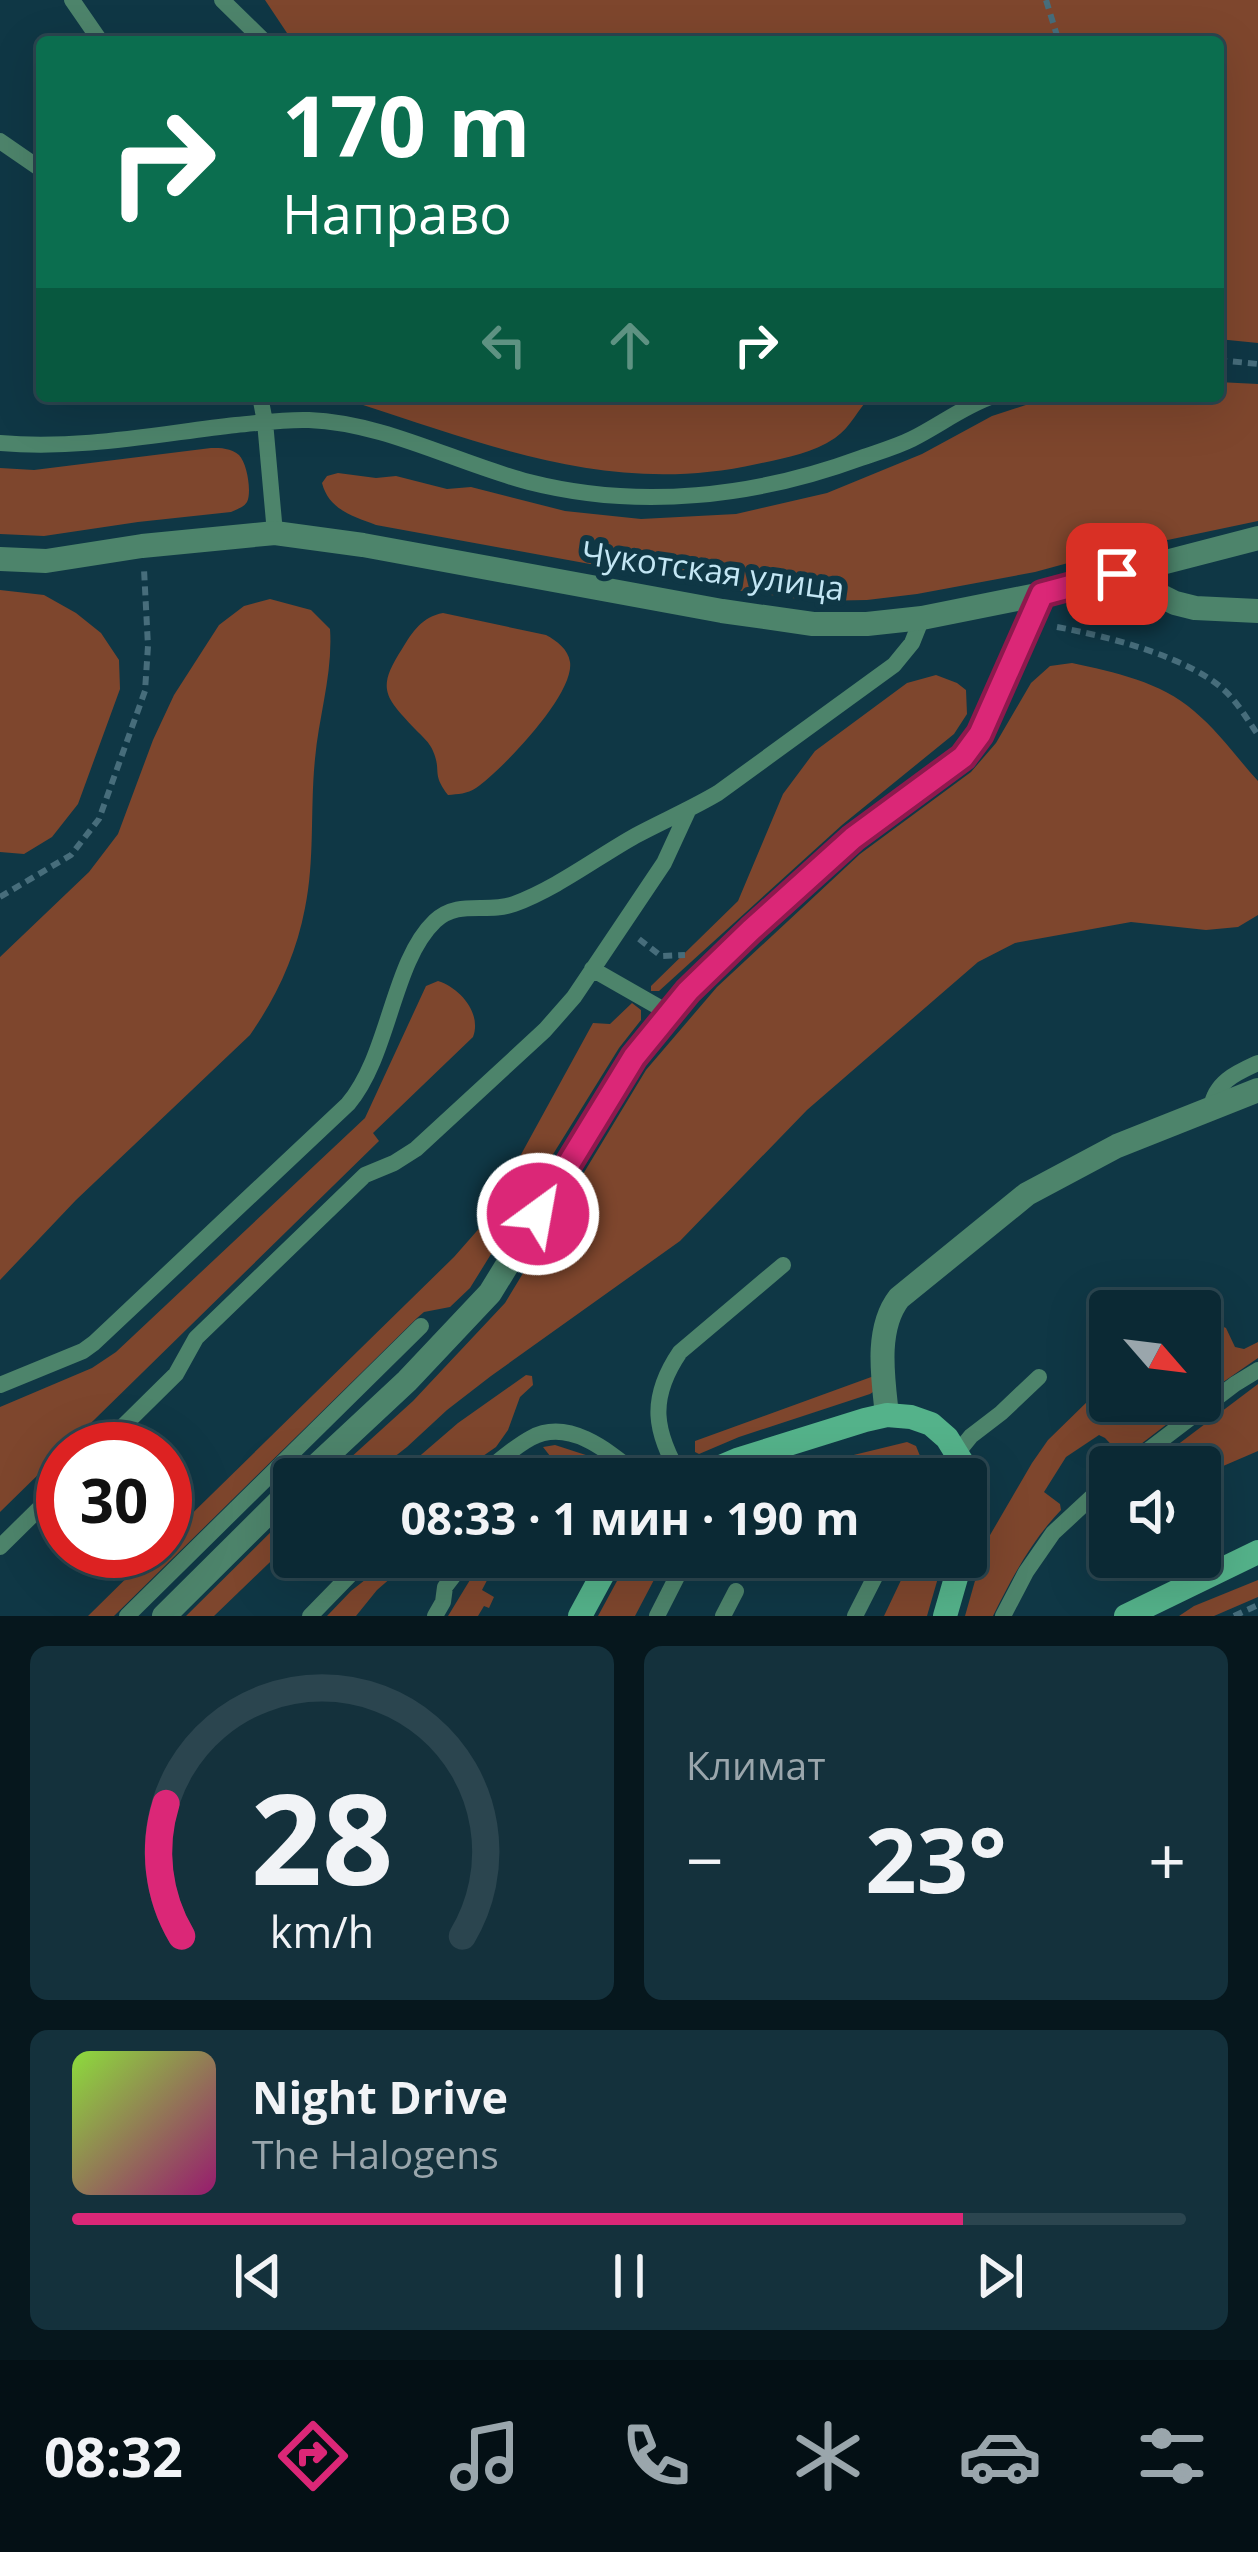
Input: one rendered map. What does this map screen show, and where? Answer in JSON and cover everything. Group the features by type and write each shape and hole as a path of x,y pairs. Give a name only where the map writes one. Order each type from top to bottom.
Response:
{"street":[{"name":"Чукотская улица","path":"0,559 46,561 275,533 363,544 722,611 813,624 867,624 1042,594 1258,538"},
{"path":"1117,574 1175,603 1258,611"},
{"path":"324,1458 407,1381 490,1293 634,1057 670,1013 751,930 853,838 963,757 980,734 1042,594"},
{"path":"887,1415 885,1329 898,1298 1027,1194 1118,1146 1258,1090"},
{"path":"764,1458 887,1415 931,1424 961,1458"},
{"path":"164,1616 273,1508"},
{"path":"1126,1616 1258,1552"},
{"path":"580,1616 601,1578"},
{"path":"945,1616 956,1578"}],"lane":[{"path":"72,0 97,36"},
{"path":"222,0 259,36"},
{"path":"0,141 36,166"},
{"path":"261,402 275,533"},
{"path":"0,443 73,445 309,420 350,425 528,481 640,497 730,493 816,475 910,440 976,402"},
{"path":"0,1385 94,1343 348,1104 368,1076 413,953 435,922 451,910 509,906 532,896 718,793 894,665 912,643 922,618"},
{"path":"127,1422 176,1374 196,1338 364,1175 416,1149 545,1030 574,997 664,862 688,811"},
{"path":"592,969 670,1013"},
{"path":"1211,1108 1225,1081 1258,1063"},
{"path":"669,1458 658,1430 661,1386 668,1370 680,1352 783,1265"},
{"path":"127,1616 422,1326"},
{"path":"1154,1446 1258,1370"},
{"path":"953,1458 971,1436 1039,1377"},
{"path":"504,1458 534,1435 560,1432 585,1438 617,1458"},
{"path":"1004,1616 1053,1533 1089,1500"},
{"path":"0,1546 36,1511"},
{"path":"310,1616 347,1578"},
{"path":"435,1616 452,1578"},
{"path":"657,1616 676,1578"},
{"path":"855,1616 874,1578"},
{"path":"723,1616 736,1591"}],"path":[{"path":"1046,0 1057,36"},
{"path":"1224,361 1258,364"},
{"path":"0,897 71,855 98,819 145,691 148,646 142,546"},
{"path":"1028,622 1106,636 1208,678 1230,695 1258,734"},
{"path":"621,924 661,956 684,954"},
{"path":"1234,1616 1258,1605"}],"shaded area":[{"path":"265,0 1258,0 1258,343 1224,340 1224,36 289,36"},
{"path":"1224,382 1258,384 1258,521 917,594 813,601 376,525 336,506 322,483 338,473 396,476 447,489 471,487 565,511 641,519 736,514 827,493 922,454 992,416 1035,402 1224,402"},
{"path":"357,402 866,402 841,434 807,452 704,472 653,474 555,462"},
{"path":"211,448 236,453 246,471 247,502 231,512 44,536 0,534 0,468 34,470"},
{"path":"0,590 44,595 76,613 101,633 119,660 120,689 78,804 52,837 24,854 0,852"},
{"path":"270,599 311,610 330,629 328,678 315,759 308,890 291,959 250,1035 76,1200 0,1280 0,957 89,872 118,834 174,695 219,625 244,606"},
{"path":"443,613 546,635 561,646 570,662 561,693 518,749 476,788 448,795 432,748 397,709 387,683 414,631"},
{"path":"1072,663 1104,670 1167,693 1211,727 1258,781 1258,915 1238,927 1206,930 1131,922 1015,943 978,962 807,1110 680,1241 491,1376 393,1458 350,1458 413,1401 505,1303 646,1070 717,987 860,854 971,772 996,743 1031,683 1050,666"},
{"path":"936,675 966,690 967,714 954,734 842,825 659,991 651,991 738,901 783,794 815,751 907,683"},
{"path":"438,981 467,1003 474,1019 473,1037 373,1133 379,1141 92,1422 36,1422 36,1477 0,1512 0,1407 92,1368 116,1352 365,1118 426,986"},
{"path":"632,1003 641,1010 641,1020 470,1288 450,1307 417,1318 192,1539 192,1514 483,1224 593,1023 610,1024"},
{"path":"1221,1326 1235,1347 1244,1349 1258,1342 1258,1358 1221,1384"},
{"path":"526,1375 532,1376 533,1385 520,1397 496,1447 480,1458 417,1458"},
{"path":"874,1376 876,1390 870,1394 695,1452 695,1441"},
{"path":"1258,1384 1258,1451 1221,1467 1221,1446 1176,1446 1208,1422 1221,1422 1221,1412"},
{"path":"1089,1400 1089,1422 1170,1422 1138,1446 1112,1446 1099,1435 1066,1457 1044,1492 1061,1510 1031,1547 993,1616 965,1616 976,1578 987,1578 987,1540 1048,1440"},
{"path":"907,1442 916,1446 920,1456 919,1458 841,1458"},
{"path":"555,1445 595,1458 547,1458 543,1447"},
{"path":"273,1530 273,1559 214,1616 186,1616"},
{"path":"127,1578 153,1578 114,1616 88,1616"},
{"path":"367,1578 391,1578 356,1616 327,1616"},
{"path":"471,1578 488,1578 482,1590 494,1597 489,1608 484,1606 478,1616 448,1616"},
{"path":"619,1578 655,1578 635,1616 598,1616"},
{"path":"902,1578 938,1578 927,1616 884,1616"},
{"path":"1258,1580 1258,1597 1214,1616 1179,1616 1194,1606"}],"route":[{"path":"538,1214 634,1057 688,991 853,838 963,757 980,734 1042,594 1117,574"}]}
